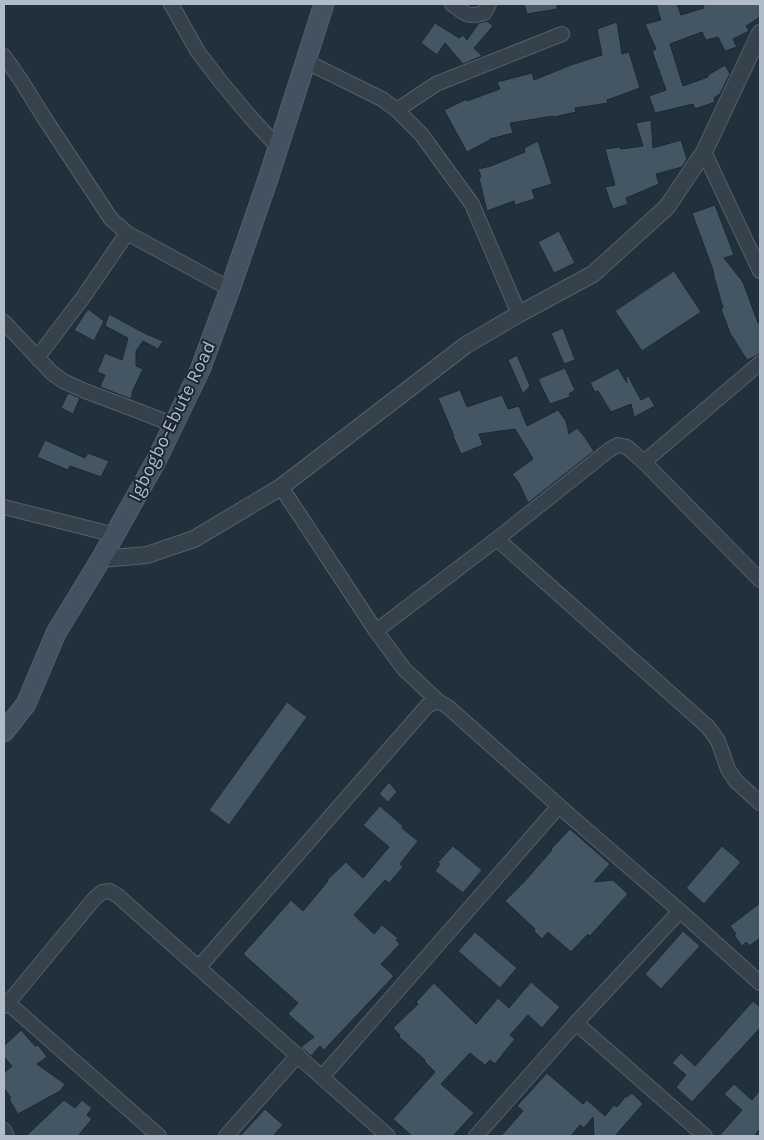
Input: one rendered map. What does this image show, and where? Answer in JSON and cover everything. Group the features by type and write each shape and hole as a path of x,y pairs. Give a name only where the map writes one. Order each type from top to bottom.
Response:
{"main road":[{"name":"Igbogbo-Ebute Road","path":"4,732 26,704 56,633 115,535 156,461 200,370 230,289 324,4"}],"street":[{"path":"171,4 198,52 221,82 278,147"},
{"path":"452,4 465,14 475,16 484,13 489,4"},
{"path":"101,559 147,555 194,539 282,487 466,345 593,274 667,207 704,152 760,33"},
{"path":"397,110 436,84 562,34"},
{"path":"4,56 111,219 127,233 230,289"},
{"path":"305,61 382,99 397,110 421,134 472,204 519,314"},
{"path":"704,152 760,271"},
{"path":"37,358 84,296 127,233"},
{"path":"4,322 52,373 63,380 85,391 174,426"},
{"path":"644,462 760,363"},
{"path":"376,631 618,444 627,447 644,462 760,580"},
{"path":"282,487 376,631 404,669 438,701 448,707 760,983"},
{"path":"4,507 115,535"},
{"path":"496,539 708,727 718,741 728,768 735,780 760,803"},
{"path":"200,967 428,706 438,701"},
{"path":"322,1077 559,806"},
{"path":"159,1136 6,1005 94,899 102,892 110,891 118,896 388,1136"},
{"path":"476,1136 576,1023 680,911"},
{"path":"576,1023 706,1136"},
{"path":"226,1136 298,1055"},
{"path":"4,1130 7,1136"}],"building":[{"path":"524,4 557,4 557,9 527,14"},
{"path":"656,4 677,4 681,15 704,8 702,4 760,4 760,17 746,26 749,31 733,39 737,47 725,51 718,37 706,40 702,32 670,44 683,86 708,77 708,75 725,65 730,74 720,94 714,98 715,102 695,109 693,104 655,113 649,96 666,90 652,51 656,49 645,24 661,20"},
{"path":"487,21 493,26 474,48 482,56 463,64 445,43 437,55 421,43 435,23 459,38 463,35 467,40 479,23"},
{"path":"617,22 622,54 629,52 640,88 607,100 608,103 575,108 576,112 510,123 513,133 490,139 467,152 444,110 467,99 467,101 500,89 497,82 532,73 534,80 602,55 597,29"},
{"path":"651,120 653,148 681,140 687,159 682,167 656,174 659,184 626,198 628,204 613,209 605,187 615,185 605,149 643,146 636,123"},
{"path":"538,141 552,184 532,190 535,199 515,205 514,201 487,211 478,169 491,166 525,152 524,148"},
{"path":"715,205 734,255 724,258 743,282 758,323 760,323 760,354 747,360 730,333 721,309 723,308 714,273 692,213"},
{"path":"559,231 575,263 554,273 538,242"},
{"path":"674,271 701,312 642,351 615,311"},
{"path":"88,309 104,321 94,341 74,330"},
{"path":"109,314 163,341 158,349 143,341 136,351 136,366 143,369 131,399 100,387 105,375 97,372 105,353 122,360 128,338 105,326"},
{"path":"563,328 575,360 564,364 551,333"},
{"path":"517,355 530,386 523,394 508,360"},
{"path":"565,368 575,390 569,394 570,397 550,404 538,379"},
{"path":"618,368 627,383 626,377 628,376 641,400 649,396 655,406 634,417 631,404 611,412 598,391 595,392 590,383"},
{"path":"460,390 467,407 502,395 508,409 519,406 527,426 558,410 566,421 569,434 577,428 594,451 528,503 519,483 512,474 533,459 515,429 479,434 483,445 461,454 438,398"},
{"path":"68,393 80,398 73,414 61,408"},
{"path":"45,440 85,458 88,453 109,461 101,477 70,466 68,470 37,457"},
{"path":"287,702 307,717 229,825 209,810"},
{"path":"389,782 397,792 388,802 379,794"},
{"path":"380,806 418,841 400,864 403,867 389,883 385,880 354,915 374,934 382,925 398,938 396,940 400,944 381,964 394,976 324,1050 320,1046 311,1056 301,1047 314,1037 288,1014 298,1003 243,954 291,900 303,911 327,880 346,862 363,878 389,847 363,825"},
{"path":"570,829 610,864 594,882 613,880 628,894 590,936 588,934 571,952 548,932 542,939 534,931 535,929 505,901"},
{"path":"453,846 482,870 463,893 435,871 440,864 438,862"},
{"path":"722,846 741,862 704,904 686,888"},
{"path":"760,903 760,938 749,946 746,942 742,946 730,926"},
{"path":"683,931 700,946 661,989 645,974"},
{"path":"475,932 517,968 500,988 458,951"},
{"path":"531,982 560,1007 542,1028 528,1015 510,1035 515,1039 495,1064 490,1060 485,1065 470,1053 441,1084 474,1113 453,1136 412,1136 393,1119 435,1072 425,1060 399,1037 400,1035 393,1028 418,1004 416,1002 434,983 476,1024 498,998 509,1008"},
{"path":"753,1001 760,1007 760,1028 692,1102 676,1087 686,1075 672,1063 681,1053 695,1066"},
{"path":"21,1030 35,1046 38,1045 47,1057 37,1064 65,1084 60,1091 18,1114 4,1088 4,1073 12,1066 4,1057 4,1046"},
{"path":"547,1073 583,1104 587,1100 605,1116 614,1105 617,1107 626,1096 632,1093 643,1104 615,1136 594,1136 593,1117 584,1128 580,1125 571,1136 501,1136 523,1111 517,1106"},
{"path":"734,1084 752,1100 760,1090 760,1129 754,1136 719,1136 742,1110 724,1094"},
{"path":"64,1100 75,1108 82,1100 92,1108 87,1115 92,1119 78,1136 26,1136"},
{"path":"265,1109 283,1125 273,1136 240,1136"}]}
